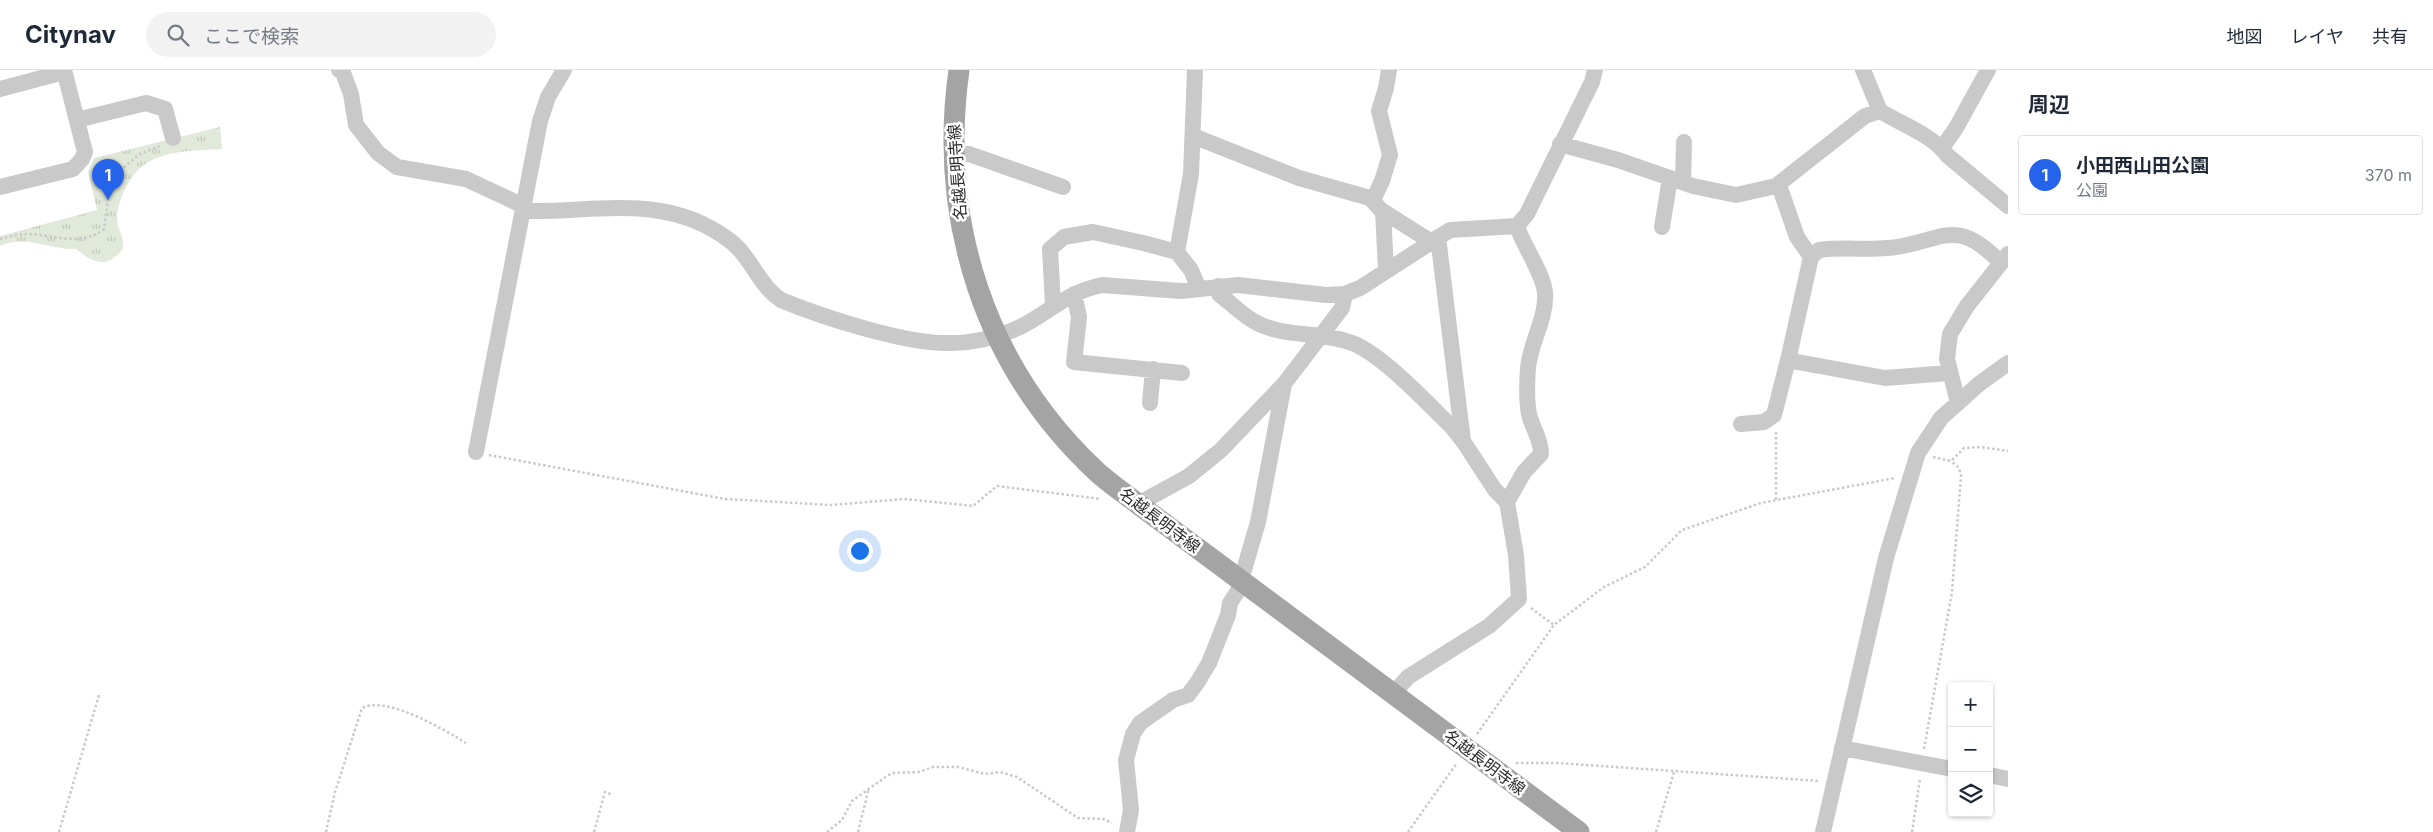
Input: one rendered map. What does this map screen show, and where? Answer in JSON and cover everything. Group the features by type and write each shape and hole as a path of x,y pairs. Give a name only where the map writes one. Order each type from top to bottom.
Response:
{"main road":[{"name":"名越長明寺線","path":"959,70 953,128 954,153 959,220 969,263 996,336 1029,392 1055,427 1098,472 1138,504 1579,832"}],"street":[{"path":"339,70 342,70 349,88 356,126 378,153 396,167 466,180 524,208 623,207 671,212 715,230 732,242 754,266 773,295 792,304 886,332 936,343 964,342 996,336 1019,327 1074,294 1102,285 1181,291 1238,285 1326,295 1345,294 1360,288 1450,230 1517,226 1527,214 1592,82 1595,70"},
{"path":"476,452 540,121 548,97 564,70"},
{"path":"1177,252 1192,174 1195,70"},
{"path":"1386,271 1378,205 1390,155 1378,111 1386,88 1389,70"},
{"path":"1863,70 1880,111 1918,131 1942,148 1948,156 2008,206"},
{"path":"1942,148 1956,128 1988,70"},
{"path":"0,88 64,71 85,152 82,160 73,169 0,187"},
{"path":"77,120 146,102 165,108 173,138"},
{"path":"1560,144 1618,160 1676,180 1736,195 1776,186 1865,116 1880,111"},
{"path":"1193,136 1300,178 1378,205 1434,239"},
{"path":"1662,227 1676,180 1684,142"},
{"path":"954,153 969,154 1063,187"},
{"path":"1776,186 1781,191 1797,237 1811,257"},
{"path":"1507,502 1524,472 1541,454 1540,441 1529,414 1528,385 1532,345 1545,293 1537,271 1521,240 1517,226"},
{"path":"1053,305 1050,249 1064,237 1093,232 1177,252 1191,270 1199,289"},
{"path":"1740,424 1764,422 1774,415 1811,257 1819,250 1889,248 1954,234 1978,242 2004,259 1954,325 1946,351 1949,373 1958,402"},
{"path":"1434,239 1463,441"},
{"path":"1218,286 1219,294 1257,324 1278,331 1323,334 1354,344 1372,354 1452,427 1495,490 1507,502 1516,554 1519,599 1489,626 1408,678 1393,694"},
{"path":"1074,294 1079,317 1074,362 1182,373"},
{"path":"1138,504 1203,466 1284,384 1342,308 1345,294"},
{"path":"1789,356 1792,361 1885,378 1949,373"},
{"path":"1822,832 1886,558 1909,477 1918,453 1941,418 1958,402 2008,363"},
{"path":"1150,403 1153,369"},
{"path":"1128,831 1131,810 1126,760 1132,734 1140,723 1173,700 1188,695 1209,663 1228,616 1230,603 1241,581 1258,522 1284,384"},
{"path":"1842,748 1948,767"},
{"path":"1993,776 2008,779"}],"path":[{"path":"0,239 27,234 63,240 95,236 104,229 111,178 140,154 169,143 173,138"},
{"path":"82,160 111,178"},
{"path":"1774,415 1776,500"},
{"path":"1951,461 1964,448 2008,451"},
{"path":"476,452 725,499 831,505 904,499 972,506 996,486 1103,499"},
{"path":"1912,832 1922,763 1954,581 1961,476 1960,468 1951,461 1918,453"},
{"path":"1408,832 1554,625 1604,587 1645,567 1682,530 1776,500 1909,477"},
{"path":"1519,599 1554,625"},
{"path":"59,832 99,695"},
{"path":"326,832 335,792 362,708 367,705 387,707 421,716 466,743"},
{"path":"1497,770 1517,763 1556,763 1834,781"},
{"path":"827,832 842,820 852,800 892,773 919,772 933,767 958,766 985,774 1000,772 1017,777 1078,818 1102,819 1128,831"},
{"path":"1656,832 1674,772"},
{"path":"858,832 869,798 869,788"},
{"path":"594,832 605,792 613,795"}],"green space":[{"path":"220,127 222,149 188,151 165,155 145,164 136,172 124,190 119,204 117,218 123,247 111,260 106,262 96,261 76,249 28,242 9,243 0,246 0,236 97,210 88,172 94,158"}],"place":[{"name":"小田西山田公園","path":"108,200"}]}
